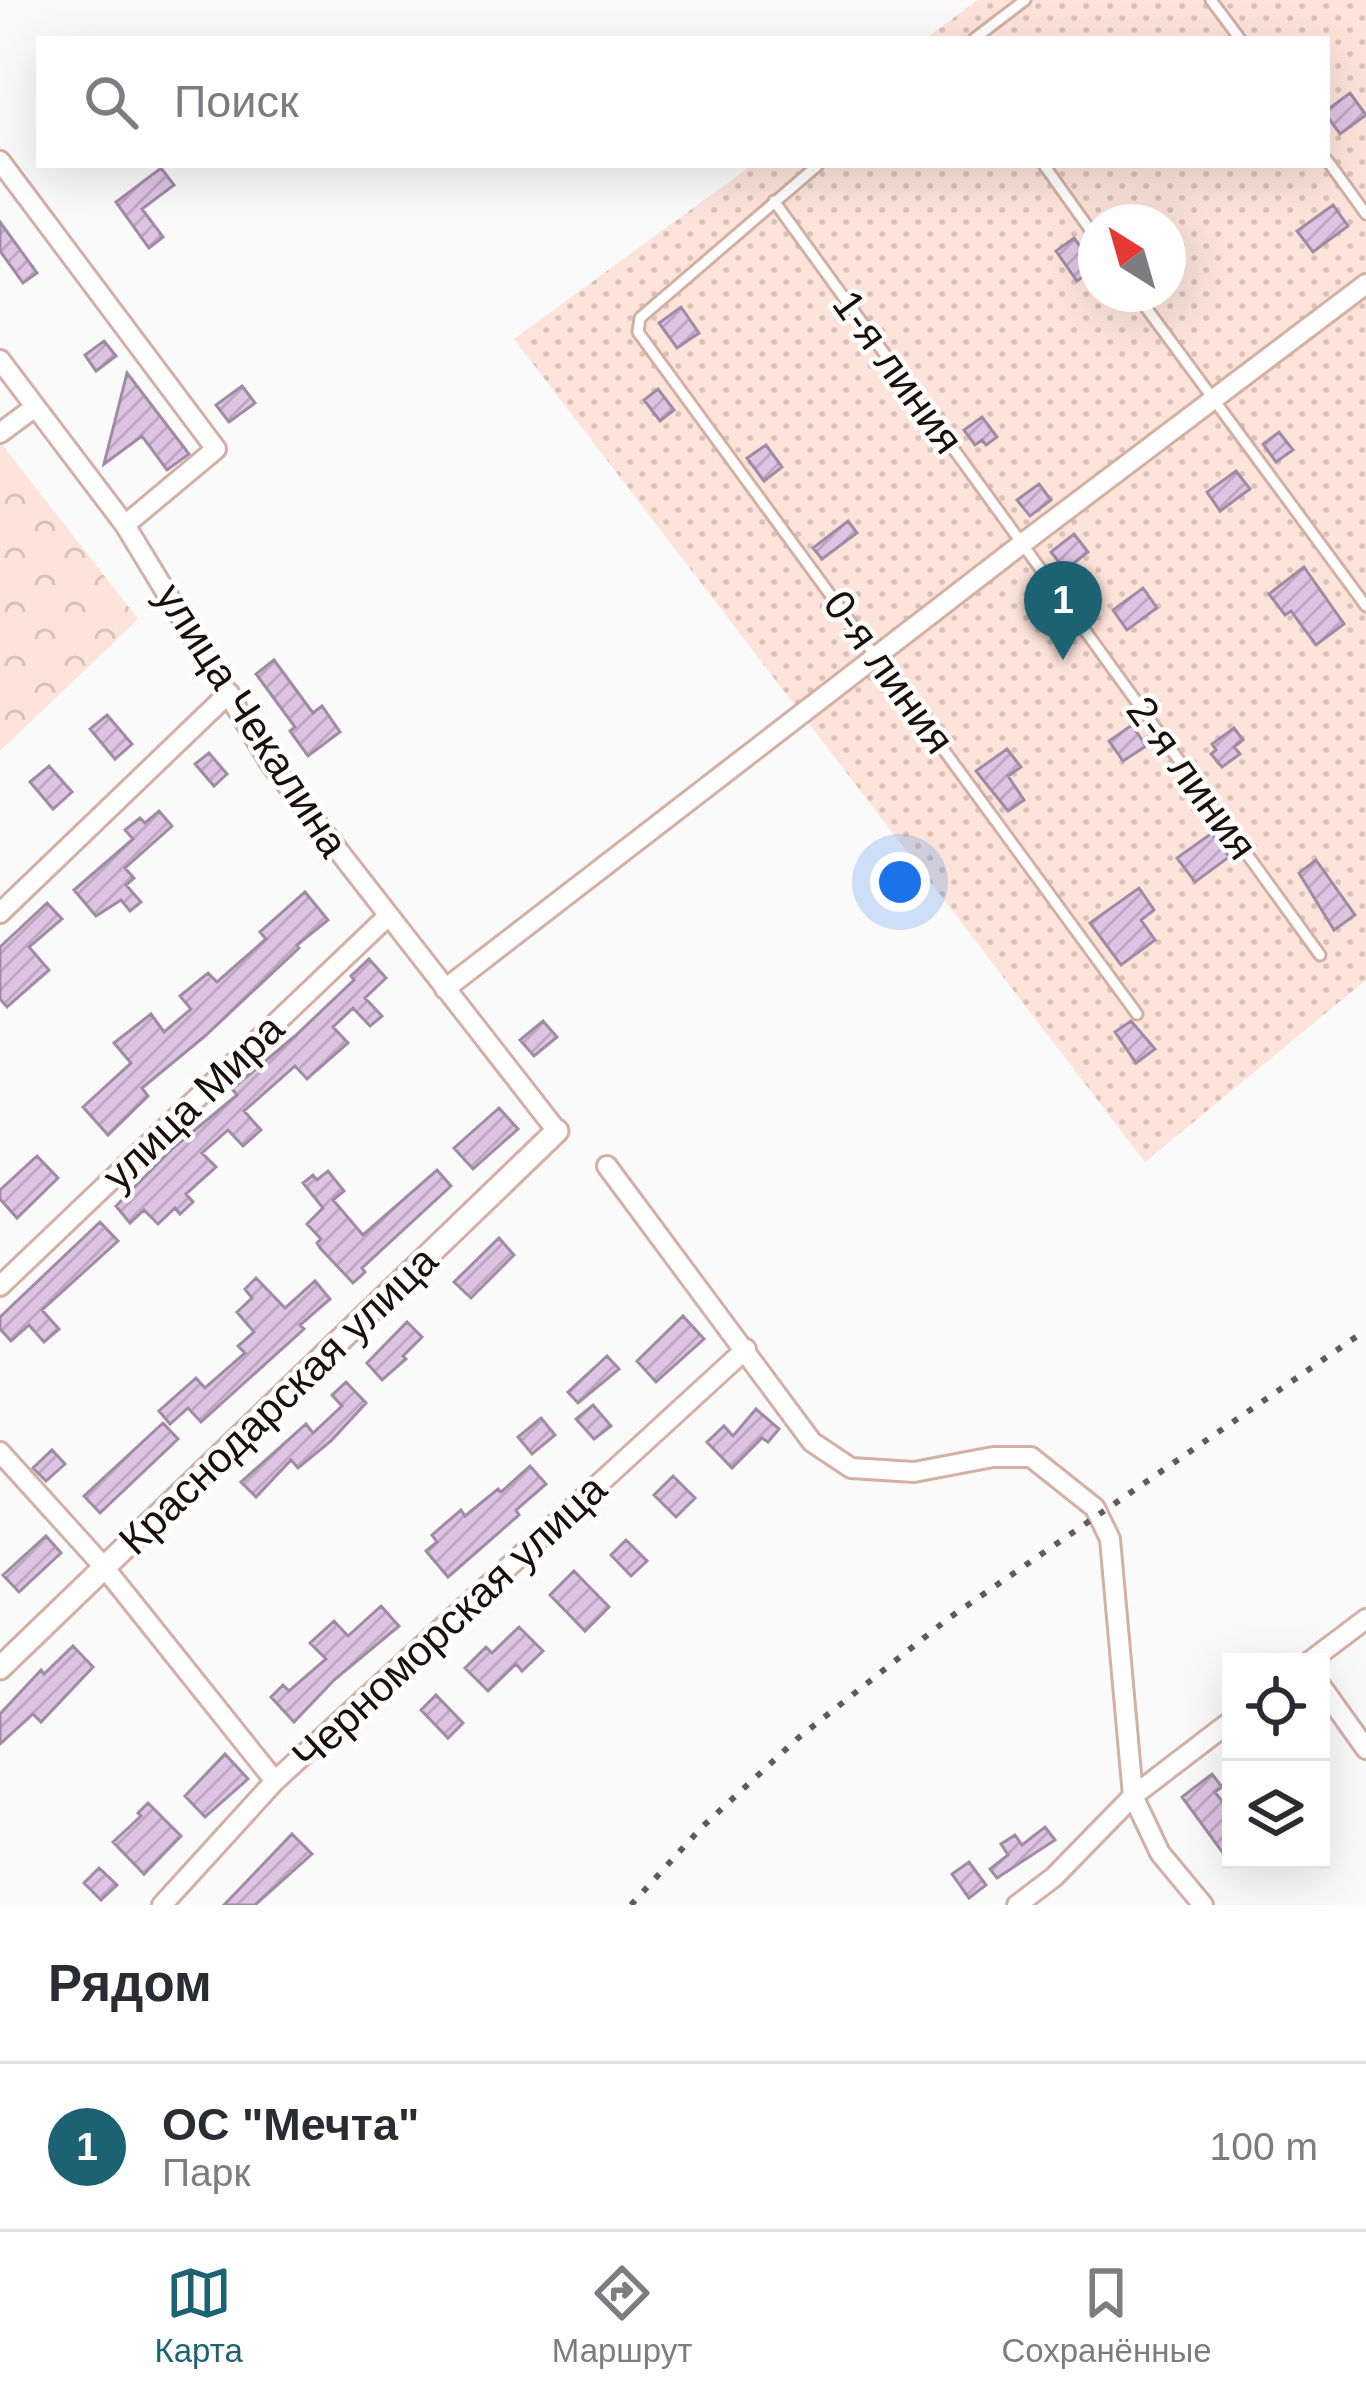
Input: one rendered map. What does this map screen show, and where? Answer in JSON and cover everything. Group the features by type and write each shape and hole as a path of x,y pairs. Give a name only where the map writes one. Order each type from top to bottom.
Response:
{"street":[{"path":"0,161 216,449 125,525"},
{"path":"445,989 1366,284"},
{"name":"улица Чекалина","path":"0,360 125,525 269,764 556,1131"},
{"path":"0,433 35,406"},
{"path":"0,913 229,693"},
{"name":"улица Мира","path":"0,1286 387,917"},
{"name":"Краснодарская улица","path":"0,1668 556,1131"},
{"path":"607,1166 812,1442 851,1468 914,1472 993,1457 1031,1457 1095,1508 1110,1538 1133,1796 1160,1853 1203,1905"},
{"name":"Черноморская улица","path":"162,1905 275,1781 746,1349"},
{"path":"0,1452 104,1567 275,1781"},
{"path":"1321,1653 1366,1619"},
{"path":"1330,1699 1366,1749"},
{"path":"1017,1905 1054,1877 1133,1796 1222,1728"}],"lane":[{"path":"978,36 1025,0"},
{"path":"1211,0 1238,36"},
{"path":"1330,164 1366,214"},
{"path":"774,200 814,168"},
{"path":"1046,168 1078,213"},
{"name":"0-я линия","path":"774,200 640,318 638,332 1137,1014"},
{"name":"1-я линия","path":"774,200 1023,543"},
{"path":"1149,312 1366,606"},
{"name":"2-я линия","path":"1023,543 1320,955"}],"green space":[{"path":"978,0 1366,0 1366,980 1145,1162 514,339 748,168 1330,168 1330,36 929,36"},
{"path":"0,442 138,619 0,751"}],"building":[{"path":"1350,93 1366,115 1340,134 1330,120 1330,108"},
{"path":"161,168 174,185 142,209 163,237 149,248 116,202"},
{"path":"1333,205 1348,226 1313,252 1297,231"},
{"path":"0,222 37,273 23,283 0,251"},
{"path":"1074,238 1078,280 1077,281 1056,251"},
{"path":"681,307 699,333 677,348 659,323"},
{"path":"104,341 116,356 96,371 85,355"},
{"path":"127,373 189,454 167,470 142,436 104,464"},
{"path":"242,386 255,403 229,422 216,405"},
{"path":"658,389 674,410 660,421 644,400"},
{"path":"982,417 997,437 986,445 982,440 975,445 964,430"},
{"path":"1279,432 1293,450 1276,462 1263,444"},
{"path":"766,445 782,467 764,481 747,458"},
{"path":"1236,471 1250,489 1220,511 1207,492"},
{"path":"1039,484 1051,500 1030,516 1017,500"},
{"path":"848,521 857,533 822,559 813,548"},
{"path":"1074,534 1088,552 1065,570 1051,552"},
{"path":"1304,567 1344,624 1316,645 1291,611 1285,615 1269,594"},
{"path":"1143,588 1157,608 1127,630 1113,610"},
{"path":"274,660 313,713 322,706 340,732 308,756 290,731 295,727 256,674"},
{"path":"107,715 132,744 115,759 90,729"},
{"path":"1132,725 1146,746 1123,761 1109,741"},
{"path":"1234,728 1243,740 1234,747 1240,754 1222,767 1211,754 1216,750 1212,744"},
{"path":"1007,749 1021,767 1008,776 1024,800 1008,811 976,771"},
{"path":"209,753 227,774 214,786 195,764"},
{"path":"49,766 72,792 53,809 30,782"},
{"path":"159,811 172,826 125,868 134,878 126,885 141,902 130,911 121,900 96,916 74,890 133,839 125,830 140,818 145,823"},
{"path":"1212,833 1229,857 1195,882 1177,858"},
{"path":"1316,860 1355,915 1334,930 1299,873"},
{"path":"1139,888 1154,910 1141,920 1155,940 1121,965 1090,923"},
{"path":"305,892 328,920 205,1036 142,1088 148,1096 108,1135 83,1107 131,1063 114,1043 151,1014 164,1032 191,1009 180,996 208,973 217,982 266,939 260,932"},
{"path":"47,903 62,919 29,947 49,970 7,1007 0,999 0,947"},
{"path":"369,959 386,978 365,998 382,1016 370,1026 353,1008 333,1027 348,1043 307,1079 295,1066 244,1111 261,1130 243,1146 228,1130 202,1153 216,1167 186,1194 193,1202 180,1214 175,1208 158,1224 144,1210 130,1223 116,1206 173,1148 237,1095 232,1089 295,1036 354,980 351,976"},
{"path":"543,1021 557,1037 534,1056 520,1040"},
{"path":"1131,1021 1155,1049 1136,1063 1115,1032"},
{"path":"499,1108 518,1129 473,1169 454,1148"},
{"path":"37,1156 58,1178 17,1218 0,1199 0,1190"},
{"path":"437,1170 451,1186 362,1268 365,1272 353,1283 321,1249 317,1243 321,1239 307,1224 323,1208 303,1183 328,1171 344,1191 333,1200 363,1235"},
{"path":"100,1222 118,1241 42,1310 59,1329 44,1342 29,1325 11,1341 0,1329 0,1317"},
{"path":"499,1238 514,1255 471,1298 454,1282"},
{"path":"256,1278 285,1308 315,1281 330,1299 300,1325 304,1329 201,1422 188,1408 170,1424 159,1411 196,1378 205,1388 245,1353 238,1346 254,1332 237,1312 252,1298 245,1289"},
{"path":"683,1316 704,1339 656,1382 637,1361"},
{"path":"407,1322 422,1337 382,1380 367,1363"},
{"path":"607,1356 619,1369 578,1403 568,1392"},
{"path":"346,1382 366,1403 331,1441 298,1468 291,1460 256,1497 241,1482 306,1424 313,1433 342,1406 332,1395"},
{"path":"593,1405 611,1426 594,1439 576,1419"},
{"path":"756,1409 779,1429 768,1442 762,1438 732,1468 707,1442 724,1426 733,1436"},
{"path":"541,1418 555,1435 532,1454 518,1437"},
{"path":"163,1423 178,1439 100,1513 84,1496"},
{"path":"52,1450 65,1464 46,1481 33,1468"},
{"path":"530,1466 546,1484 516,1510 519,1515 448,1577 426,1551 437,1542 432,1535 461,1510 465,1516 498,1489 501,1492"},
{"path":"673,1476 695,1498 676,1517 654,1495"},
{"path":"46,1536 61,1553 19,1592 3,1575"},
{"path":"626,1540 647,1561 631,1576 611,1555"},
{"path":"574,1571 609,1607 585,1631 550,1595"},
{"path":"381,1606 399,1626 334,1680 294,1722 271,1697 283,1685 289,1691 326,1659 310,1643 334,1621 348,1636"},
{"path":"519,1627 543,1651 522,1671 516,1664 488,1691 465,1668 486,1647 492,1653"},
{"path":"73,1646 93,1667 41,1722 33,1714 0,1744 0,1714 41,1670 44,1674"},
{"path":"436,1695 463,1723 448,1738 421,1710"},
{"path":"225,1754 248,1779 205,1817 185,1796"},
{"path":"1212,1774 1222,1787 1215,1792 1222,1801 1222,1852 1182,1797"},
{"path":"148,1803 181,1836 144,1874 113,1842"},
{"path":"1045,1827 1055,1840 997,1878 990,1869 1008,1855 1001,1844 1015,1835 1022,1845"},
{"path":"292,1834 312,1854 255,1905 224,1905"},
{"path":"969,1862 986,1885 969,1898 952,1874"},
{"path":"99,1868 117,1885 101,1900 84,1883"}],"railway":[{"path":"631,1905 701,1828 797,1739 949,1618 1366,1330"}],"place":[{"name":"ОС \"Мечта\"","path":"1063,660"}]}
